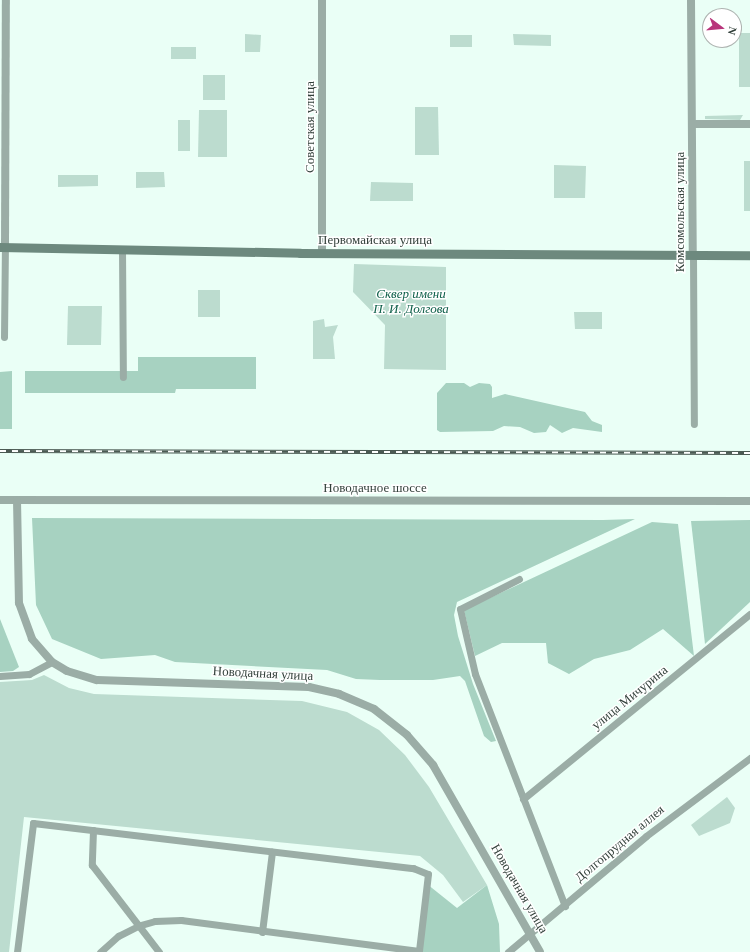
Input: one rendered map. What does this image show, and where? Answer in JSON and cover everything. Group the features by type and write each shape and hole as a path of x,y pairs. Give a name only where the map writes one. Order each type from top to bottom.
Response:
{"main road":[{"name":"Первомайская улица","path":"3,247 322,253 750,255"}],"street":[{"path":"4,337 3,247 6,0"},
{"name":"Советская улица","path":"322,0 322,253"},
{"name":"Комсомольская улица","path":"691,0 694,424"},
{"path":"692,124 750,124"},
{"path":"122,249 123,377"},
{"name":"Новодачное шоссе","path":"0,500 750,501"},
{"path":"0,676 29,674 52,662 32,639 19,603 16,500"},
{"path":"519,579 460,609 475,674 565,906"},
{"name":"улица Мичурина","path":"523,799 750,614"},
{"name":"Новодачная улица","path":"52,662 81,676 111,681 309,687 339,694 374,709 407,735 433,765 540,952"},
{"name":"Долгопрудная аллея","path":"508,952 565,906 646,836 750,758"},
{"path":"17,952 33,823 413,868 428,874 430,879 418,951 262,932 181,920 155,921 138,926 118,936 100,952"},
{"path":"94,830 92,864 159,952"},
{"path":"262,932 272,852"}],"green space":[{"path":"742,33 750,33 750,87 739,87 739,48 742,48"},
{"path":"245,34 261,35 260,52 245,52"},
{"path":"513,34 551,35 551,46 514,45"},
{"path":"450,35 472,35 472,47 450,47"},
{"path":"171,47 196,47 196,59 171,59"},
{"path":"203,75 225,75 225,100 203,100"},
{"path":"415,107 438,107 439,155 415,155"},
{"path":"199,110 227,110 227,157 198,157"},
{"path":"743,115 740,120 705,119 705,116"},
{"path":"178,120 190,120 190,151 178,151"},
{"path":"744,161 750,161 750,211 744,211"},
{"path":"554,165 586,166 585,198 554,198"},
{"path":"136,172 164,172 165,187 136,188"},
{"path":"58,175 98,175 98,186 58,187"},
{"path":"371,182 413,183 413,201 370,201"},
{"name":"Сквер имени П. И. Долгова","path":"354,264 446,267 446,370 384,369 385,325 353,292"},
{"path":"198,290 220,290 220,317 198,317"},
{"path":"68,306 102,306 101,345 67,345"},
{"path":"574,312 602,312 602,329 575,329"},
{"path":"324,319 325,327 338,325 333,337 335,359 313,359 313,321"},
{"path":"138,357 256,357 256,389 176,389 175,393 25,393 25,371 138,371"},
{"path":"12,371 12,429 0,429 0,372"},
{"path":"446,383 464,383 470,387 479,383 490,384 492,387 492,398 505,394 585,412 592,421 602,425 602,432 573,428 562,433 550,425 546,432 534,433 520,427 504,426 493,431 440,432 437,430 437,393"},
{"path":"32,518 635,519 457,602 454,615 458,636 473,684 496,741 491,742 484,736 465,681 460,676 433,680 356,679 327,670 175,662 155,655 101,659 52,639 36,605"},
{"path":"750,520 750,602 705,644 691,521"},
{"path":"652,522 678,524 694,656 663,629 630,650 594,659 569,674 548,663 546,643 502,643 475,656 464,610"},
{"path":"0,619 19,667 13,671 0,672"},
{"path":"44,675 69,688 94,694 302,701 347,712 379,730 405,755 429,787 487,885 463,902 443,875 420,856 24,817 9,952 0,952 0,682 32,680"},
{"path":"727,797 735,808 730,823 699,836 691,825"},
{"path":"427,884 457,908 487,885 499,924 500,952 419,952"}],"railway":[{"path":"0,451 750,453"}]}
